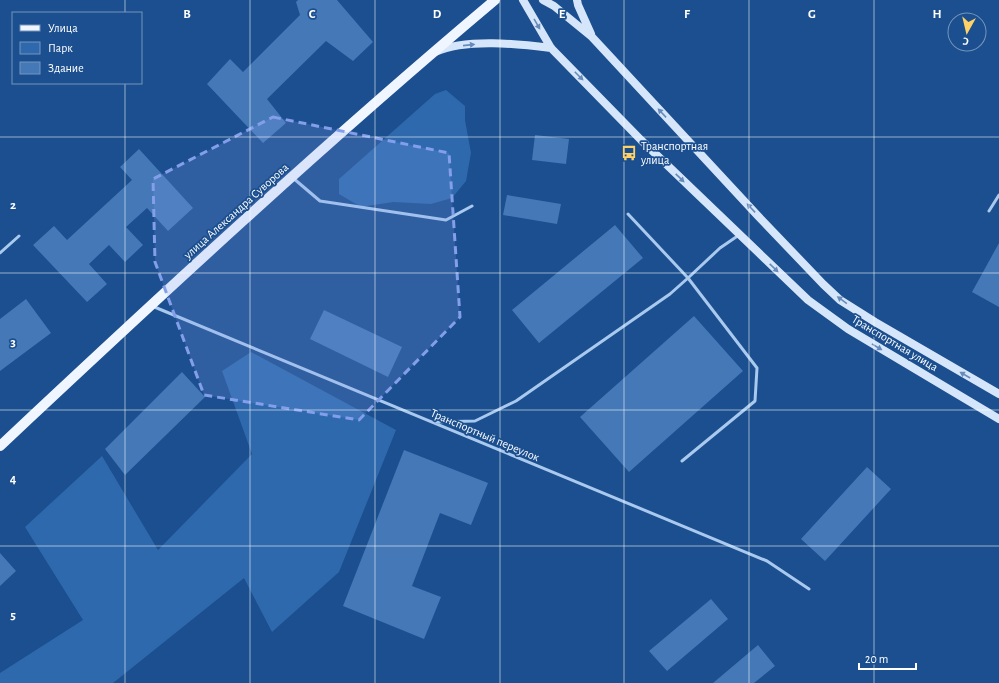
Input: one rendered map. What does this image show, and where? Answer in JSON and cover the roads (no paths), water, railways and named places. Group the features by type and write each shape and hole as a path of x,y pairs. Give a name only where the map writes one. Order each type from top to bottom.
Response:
{"main road":[{"name":"улица Александра Суворова","path":"0,446 150,306 431,54 495,0"},
{"name":"Транспортная улица","path":"523,0 551,48 641,140 808,300 848,329 999,419"},
{"name":"Транспортная улица","path":"544,0 554,6 592,37 758,216 840,300 874,322 999,394"},
{"name":"Транспортная улица","path":"577,0 592,37"},
{"path":"431,54 446,48 482,44 506,43 551,48"}],"lane":[{"path":"293,178 320,200 446,220 472,206"},
{"path":"989,211 999,195"},
{"path":"628,214 688,278 757,368 754,401 682,461"},
{"path":"431,422 475,421 516,401 670,294 720,248 739,235"},
{"path":"0,253 19,236"},
{"name":"Транспортный переулок","path":"150,306 767,561 810,589"}],"place":[{"name":"Транспортная улица","path":"629,153"}]}
